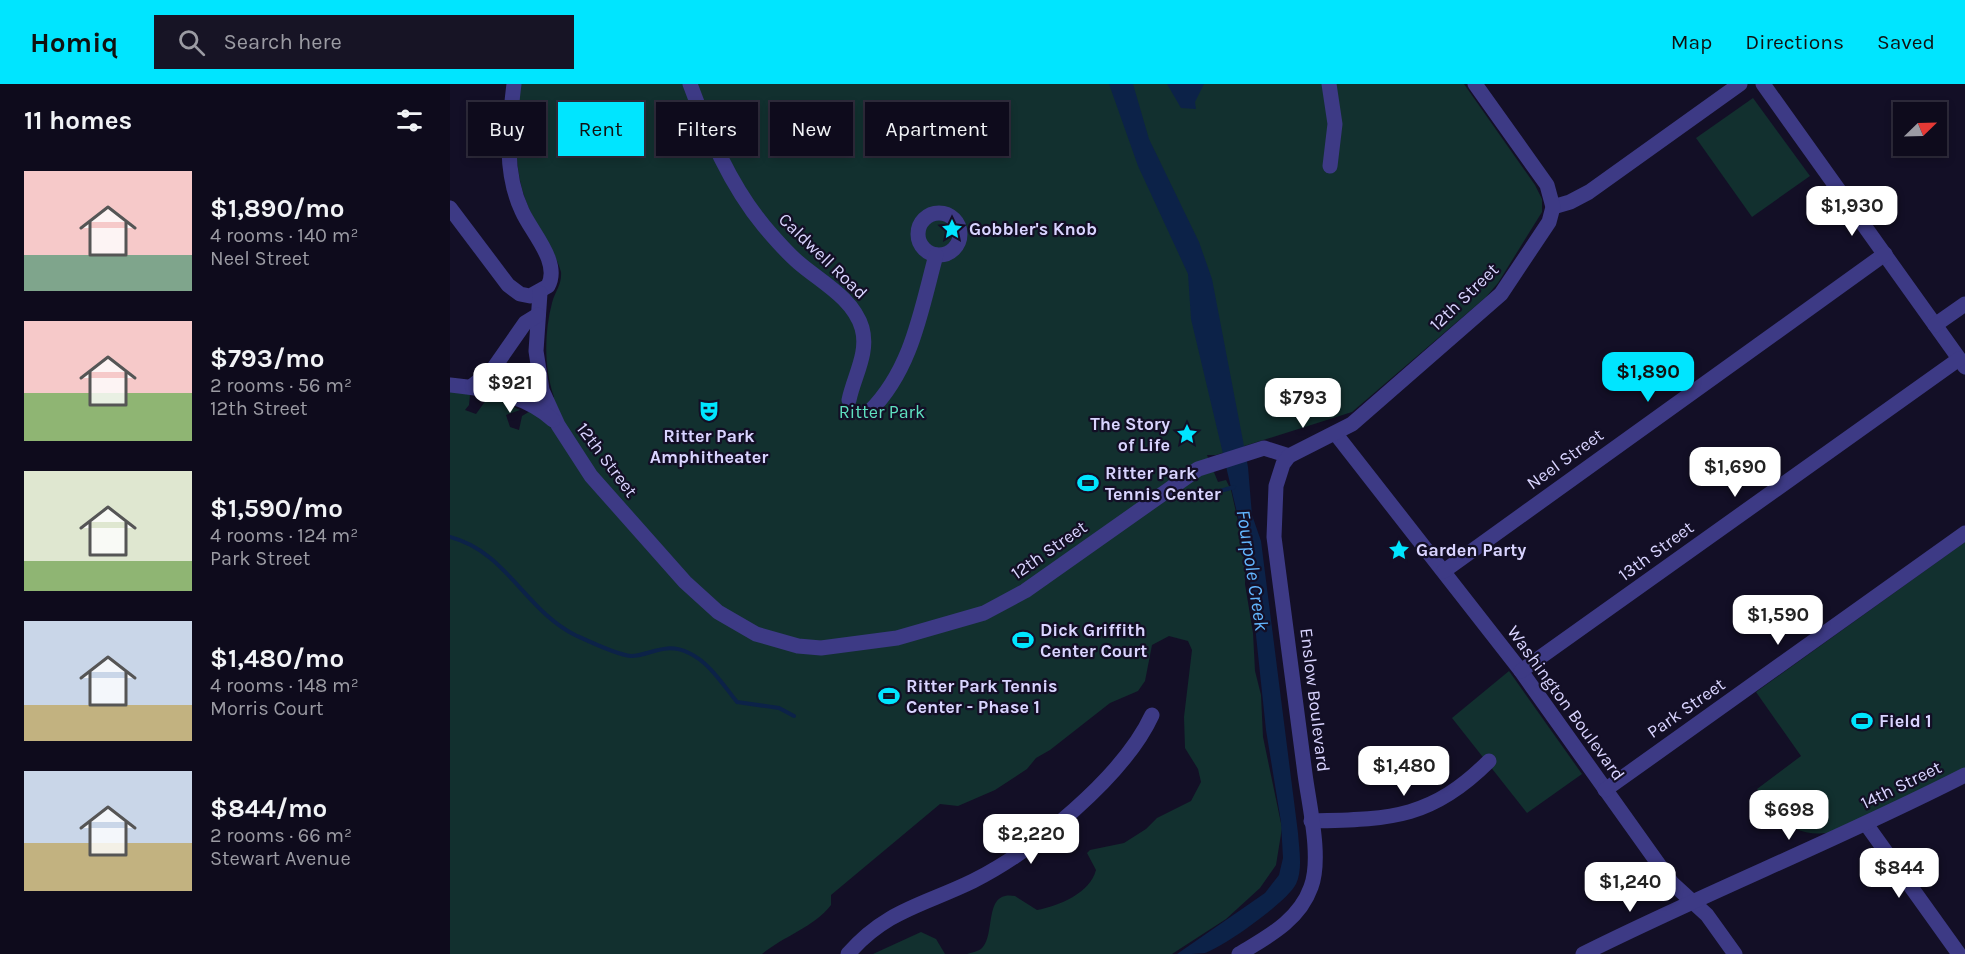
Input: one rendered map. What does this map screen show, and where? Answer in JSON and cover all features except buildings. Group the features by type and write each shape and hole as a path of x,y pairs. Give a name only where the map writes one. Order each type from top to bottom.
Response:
{"street":[{"name":"12th Street","path":"514,84 508,147 513,189 521,211 551,268 551,281 540,293 539,376 558,425 577,457 610,499 685,582 718,612 764,636 798,646 821,648 922,633 974,617 1005,604 1177,483 1214,462 1269,448 1289,456 1352,424 1501,294 1545,229 1553,207"},
{"name":"Caldwell Road","path":"690,84 717,150 760,222 799,263 840,295 858,317 862,329 863,354 849,399"},
{"path":"1329,84 1335,124 1330,166"},
{"path":"1475,84 1547,185 1553,207 1570,202 1589,192 1740,84"},
{"path":"1763,84 1962,363"},
{"path":"450,208 514,290 526,296 540,293"},
{"path":"870,411 892,386 902,369 936,255"},
{"name":"Neel Street","path":"1444,571 1885,255"},
{"path":"1935,325 1965,304"},
{"path":"472,386 493,369 525,323 538,315"},
{"name":"13th Street","path":"1521,671 1962,363"},
{"path":"450,385 472,386 519,399 544,413 558,425"},
{"name":"Washington Boulevard","path":"1335,433 1521,671 1670,882 1707,915 1735,954"},
{"name":"Enslow Boulevard","path":"1239,954 1283,926 1305,901 1312,886 1314,870 1311,821 1274,537 1276,486 1283,464 1289,456"},
{"name":"Park Street","path":"1605,790 1965,533"},
{"path":"848,954 880,923 974,880 1001,865 1049,830 1113,770 1140,740 1152,715"},
{"path":"1311,821 1384,818 1416,811 1462,787 1489,762"},
{"name":"14th Street","path":"1690,902 1866,824 1965,775"},
{"path":"1866,824 1959,954"},
{"path":"1583,954 1690,902"}],"green space":[{"name":"Ritter Park","path":"520,84 1464,84 1535,185 1542,199 1542,212 1498,283 1486,297 1352,412 1216,455 1207,455 1218,482 1226,480 1231,490 1246,556 1245,584 1253,633 1255,671 1261,695 1263,737 1282,828 1276,865 1260,888 1226,919 1172,954 967,954 981,949 986,942 994,906 998,900 1005,896 1015,896 1037,910 1064,902 1080,892 1093,878 1096,870 1087,853 1090,850 1124,843 1146,829 1157,818 1191,801 1201,782 1198,769 1185,748 1184,717 1192,650 1188,641 1169,636 1152,645 1145,681 1138,691 1110,703 1050,750 1036,758 1027,769 995,790 958,806 940,804 831,895 831,905 824,913 762,954 450,954 450,390 462,390 470,395 469,405 465,410 476,414 489,396 520,410 506,415 510,427 519,430 522,416 554,397 548,374 546,338 549,314 561,272 525,198 520,182 517,156 546,156 546,102 519,102"},
{"path":"1753,98 1810,176 1752,217 1696,138"},
{"path":"1965,542 1965,768 1834,832 1808,832 1788,824 1780,818 1757,789 1801,756 1756,692"},
{"path":"1509,671 1582,774 1527,813 1452,718"},
{"path":"921,932 936,939 945,954 873,954"}],"water":[{"name":"Fourpole Creek","path":"1109,84 1133,84 1149,139 1199,242 1212,279 1248,467 1252,515 1261,541 1298,833 1299,872 1296,884 1290,892 1255,923 1205,953 1177,954 1265,893 1279,875 1283,858 1281,822 1266,730 1251,588 1243,538 1191,319 1188,274 1138,166"},
{"path":"1167,84 1204,84 1195,102 1196,109 1181,108"}],"waterway":[{"path":"1220,491 1234,487"},
{"path":"450,537 470,544 486,555 542,611 575,635 631,656 672,648 689,653 703,662 716,675 737,702 779,708 794,716"}],"place":[{"name":"Gobbler's Knob","path":"952,229"},
{"name":"Ritter Park Amphitheater","path":"709,411"},
{"name":"The Story of Life","path":"1187,434"},
{"name":"Ritter Park Tennis Center","path":"1088,483"},
{"name":"Garden Party","path":"1399,550"},
{"name":"Dick Griffith Center Court","path":"1023,640"},
{"name":"Ritter Park Tennis Center - Phase 1","path":"889,696"},
{"name":"Field 1","path":"1862,721"}]}
